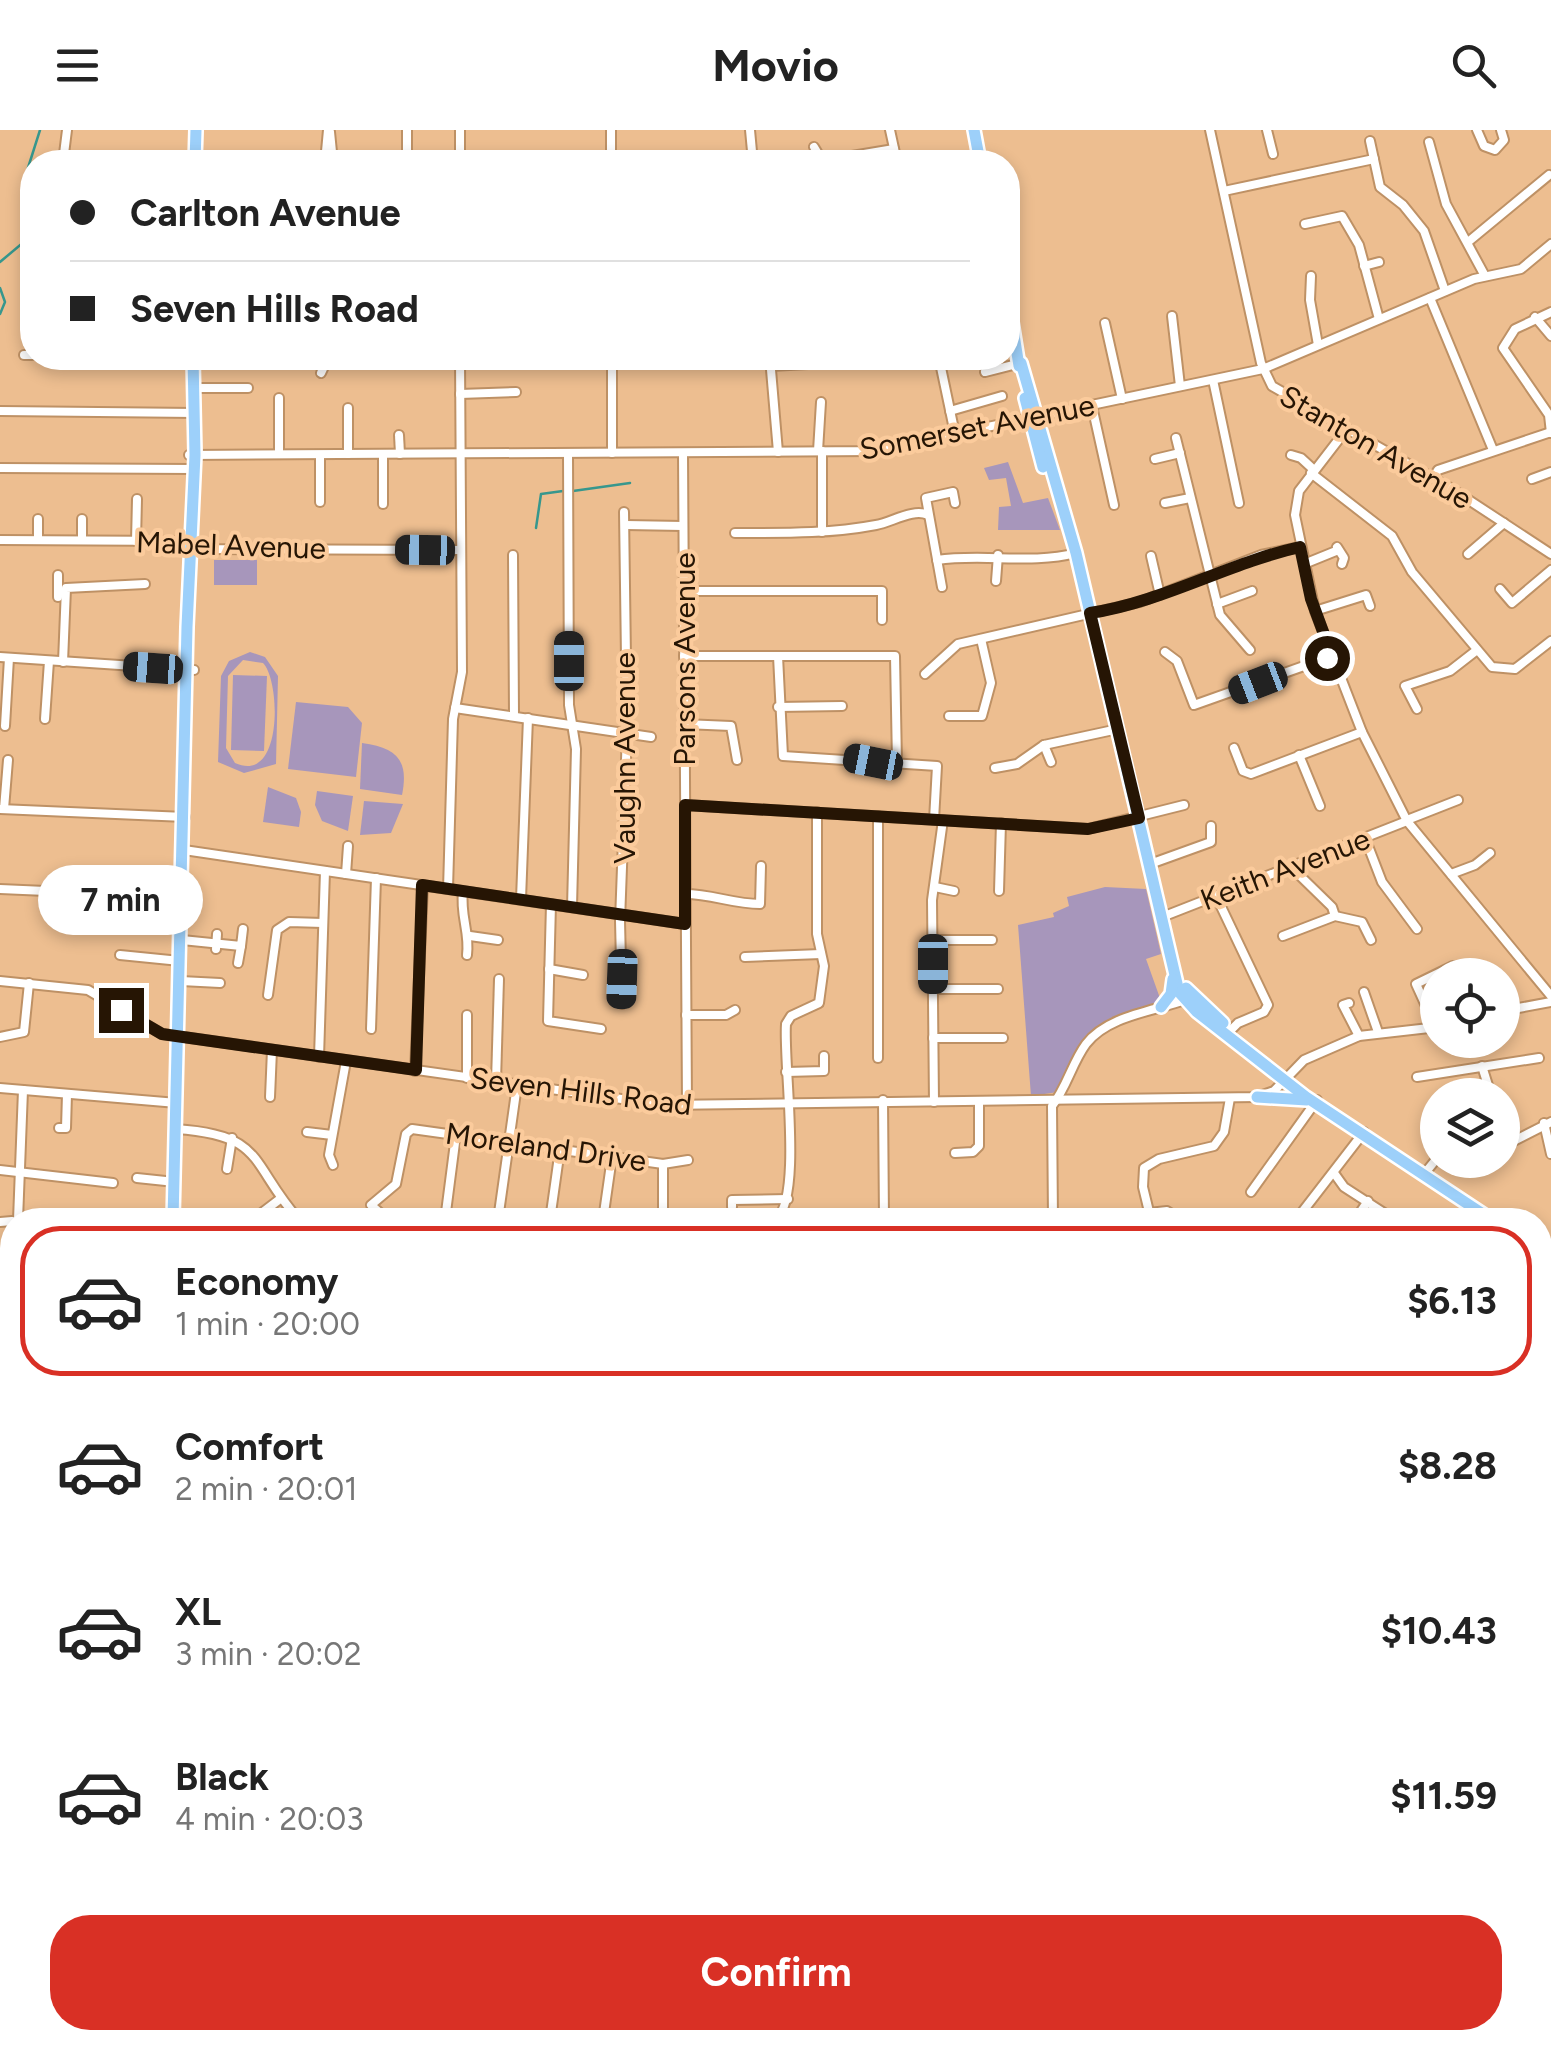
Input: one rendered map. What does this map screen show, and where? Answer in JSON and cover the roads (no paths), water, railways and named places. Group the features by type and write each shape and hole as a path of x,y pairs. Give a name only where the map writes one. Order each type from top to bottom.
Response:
{"main road":[{"path":"1020,358 1040,464 1052,481 1076,553 1162,917 1174,976 1171,994 1161,1007"},
{"path":"173,1208 188,724 192,718 193,370"},
{"path":"192,413 194,370"},
{"path":"1174,976 1188,998 1315,1101 1420,1170"},
{"path":"1256,1097 1315,1101"},
{"path":"1432,1178 1475,1208"}],"street":[{"path":"888,150 894,149 890,130"},
{"name":"Stanton Avenue","path":"1210,130 1263,368 1274,389 1434,478 1551,554"},
{"path":"1267,130 1273,154"},
{"path":"1477,130 1484,146 1495,150 1504,140 1502,130"},
{"path":"1370,141 1382,190 1403,204 1427,236 1445,291"},
{"path":"1429,142 1446,204 1485,276"},
{"path":"1224,191 1374,159"},
{"path":"1468,242 1550,175"},
{"path":"1305,224 1342,216 1357,240 1379,319"},
{"name":"Somerset Avenue","path":"192,454 873,451 1263,368 1445,291 1530,265 1551,244"},
{"path":"1364,266 1379,262"},
{"path":"1311,276 1310,300 1318,345"},
{"path":"1430,298 1494,450"},
{"path":"1434,478 1438,470 1551,433 1549,414 1504,354 1504,342 1515,329 1551,312"},
{"path":"1172,316 1180,386"},
{"path":"1535,318 1551,336"},
{"path":"1105,323 1122,400"},
{"path":"448,889 455,708 462,672 460,370"},
{"path":"612,370 612,453"},
{"path":"771,370 778,452"},
{"path":"941,370 955,434"},
{"path":"984,372 992,370"},
{"path":"1213,380 1239,503"},
{"path":"196,388 248,388"},
{"path":"460,394 516,392"},
{"path":"950,411 1002,396"},
{"path":"278,454 279,398"},
{"path":"821,402 822,532"},
{"path":"1092,406 1114,505"},
{"path":"348,408 348,454"},
{"path":"0,412 192,413"},
{"path":"1346,430 1335,450 1299,491 1295,515 1316,611 1362,732 1407,821 1551,999 1520,1007"},
{"path":"399,435 400,454"},
{"path":"1176,438 1218,604 1229,629 1250,650"},
{"name":"Parsons Avenue","path":"682,452 687,1106"},
{"path":"1155,459 1180,452"},
{"path":"568,453 572,907"},
{"path":"383,454 383,504"},
{"path":"320,455 320,502"},
{"path":"1291,456 1301,458 1312,472 1392,536 1412,572 1492,667 1508,671 1551,641"},
{"path":"0,468 192,469"},
{"path":"1532,479 1551,472"},
{"path":"942,587 926,498 953,492 955,503"},
{"path":"1165,503 1190,498"},
{"path":"136,540 137,499"},
{"name":"Vaughn Avenue","path":"622,1004 627,733 624,512"},
{"path":"734,533 822,532 899,521 913,513 928,515"},
{"path":"38,519 38,540"},
{"path":"82,519 82,540"},
{"path":"1468,554 1504,523"},
{"path":"626,526 683,526"},
{"name":"Mabel Avenue","path":"0,540 181,541 198,550 461,550"},
{"path":"925,674 950,648 1160,595 1261,556 1300,547"},
{"path":"1304,564 1337,549 1344,558 1342,564"},
{"path":"937,560 998,555 1033,560 1076,553"},
{"path":"513,555 514,716"},
{"path":"996,581 998,555"},
{"path":"1151,556 1160,595"},
{"path":"1500,588 1512,602 1551,570"},
{"path":"56,579 56,661"},
{"path":"45,719 66,588 73,584 145,584"},
{"path":"684,591 882,590 882,620"},
{"path":"1218,604 1252,591"},
{"path":"1316,611 1366,595 1370,606"},
{"path":"949,716 982,716 990,683 981,638"},
{"path":"1417,709 1405,686 1450,671 1476,650"},
{"path":"1164,652 1177,661 1194,705 1332,656"},
{"path":"684,656 895,656 897,763"},
{"path":"778,656 783,756 937,766 934,1102"},
{"path":"5,726 5,658 190,670"},
{"path":"778,707 842,706"},
{"path":"455,708 651,737"},
{"path":"522,899 528,718"},
{"path":"684,724 731,726 737,760"},
{"path":"995,768 1024,761 1044,745 1118,728"},
{"path":"1234,748 1246,774 1362,732"},
{"path":"1044,745 1051,762"},
{"path":"1299,755 1320,806"},
{"path":"8,760 2,809 185,817"},
{"name":"Keith Avenue","path":"1162,917 1458,800"},
{"path":"685,805 1088,829 1184,805"},
{"path":"783,1208 788,1199 786,1024 792,1016 821,999 816,812"},
{"path":"878,816 878,1058"},
{"path":"998,891 1001,823"},
{"path":"1150,864 1211,842 1211,826"},
{"path":"1365,838 1382,882 1417,929"},
{"path":"346,874 348,846"},
{"path":"184,850 685,924"},
{"path":"1451,874 1490,854"},
{"path":"685,894 708,894 733,904 760,904 761,866"},
{"path":"1292,867 1326,901 1335,916"},
{"path":"318,1057 325,871"},
{"path":"371,1029 376,878"},
{"path":"416,1070 422,885"},
{"path":"934,887 954,891"},
{"path":"0,888 183,897"},
{"path":"463,892 460,915 470,936 467,955"},
{"path":"1216,896 1268,1006 1228,1032"},
{"path":"552,904 548,1021 600,1030"},
{"path":"1283,936 1335,916 1362,922 1371,940"},
{"path":"268,996 277,930 289,922 323,923"},
{"path":"238,963 243,929"},
{"path":"470,936 498,940"},
{"path":"182,940 240,946"},
{"path":"933,940 992,940"},
{"path":"745,957 822,954"},
{"path":"120,955 181,961"},
{"path":"549,969 583,975"},
{"path":"496,1082 499,978"},
{"name":"Seven Hills Road","path":"0,981 88,990 147,1028 179,1037 687,1106 1256,1097 1270,1094 1304,1060 1359,1036 1420,1029"},
{"path":"181,981 220,983"},
{"path":"1,1037 24,1032 29,983"},
{"path":"933,989 998,989"},
{"path":"1364,992 1378,1032"},
{"path":"1053,1208 1051,1114 1091,1038 1112,1024 1188,998"},
{"path":"1350,1003 1343,1005 1359,1036"},
{"path":"686,1015 726,1015 735,1010"},
{"path":"467,1015 468,1078"},
{"path":"933,1038 1003,1038"},
{"path":"270,1097 272,1050"},
{"path":"786,1072 824,1071 824,1056"},
{"path":"1417,1077 1539,1058"},
{"path":"333,1165 328,1155 346,1061"},
{"path":"1482,1066 1486,1078"},
{"path":"500,1208 517,1085"},
{"path":"0,1088 177,1103"},
{"path":"16,1208 23,1090"},
{"path":"60,1128 66,1128 67,1094"},
{"path":"1149,1208 1144,1168 1159,1160 1214,1146 1224,1132 1230,1098"},
{"path":"883,1101 884,1208"},
{"path":"1252,1192 1315,1101"},
{"path":"955,1153 973,1152 979,1146 979,1102"},
{"path":"1520,1141 1548,1123 1551,1154"},
{"path":"176,1128 232,1138 262,1164 288,1208"},
{"name":"Moreland Drive","path":"374,1208 370,1205 398,1180 406,1134 415,1128 663,1164 688,1160"},
{"path":"308,1132 332,1136"},
{"path":"1306,1208 1364,1132"},
{"path":"447,1208 456,1134"},
{"path":"226,1169 232,1138"},
{"path":"552,1208 560,1149"},
{"path":"605,1208 612,1156"},
{"path":"663,1164 663,1208"},
{"path":"0,1170 113,1182"},
{"path":"1334,1173 1344,1186 1378,1208"},
{"path":"136,1178 174,1182"},
{"path":"267,1208 280,1198"},
{"path":"732,1207 732,1200 788,1199"},
{"path":"1363,1208 1368,1201"}],"waterway":[{"path":"34,150 40,130"},
{"path":"0,262 20,245"},
{"path":"0,288 5,302 0,314"},
{"path":"573,491 630,483"},
{"path":"536,528 541,494 563,491"}]}
